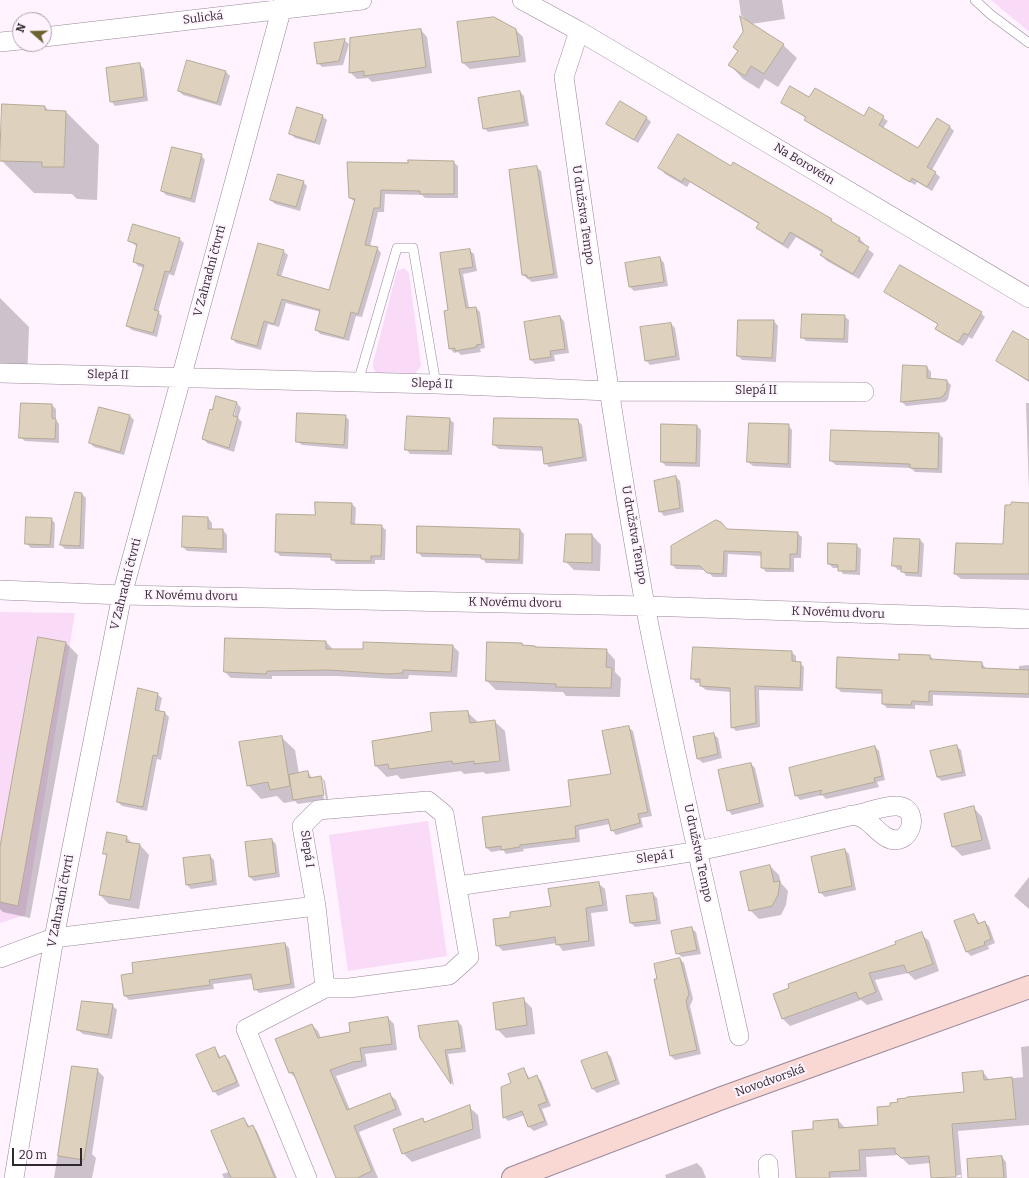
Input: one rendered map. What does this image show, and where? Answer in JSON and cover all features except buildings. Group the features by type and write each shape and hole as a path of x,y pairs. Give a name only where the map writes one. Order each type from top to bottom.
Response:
{"main road":[{"name":"Novodvorská","path":"513,1178 722,1098 1029,987"}],"street":[{"name":"Sulická","path":"52,36 283,4 362,0"},
{"path":"522,0 579,31"},
{"name":"V Zahradní čtvrti","path":"14,1178 54,938 122,595 180,376 283,4"},
{"name":"Na Borovém","path":"579,31 1029,298"},
{"name":"U družstva Tempo","path":"579,31 564,76 609,391 646,606 697,851 739,1036"},
{"path":"0,42 12,41"},
{"name":"Slepá II","path":"0,373 180,376 609,391 864,392"},
{"name":"K Novému dvoru","path":"0,590 122,595 646,606 1029,619"},
{"name":"Slepá I","path":"307,1178 246,1029 325,988 349,988 448,975 469,957 444,814 428,801 318,810 302,826 316,906 325,988"},
{"name":"Slepá I","path":"457,886 697,851 851,815"},
{"path":"0,958 54,938 316,906"}],"lane":[{"path":"975,0 990,14 1029,43"},
{"path":"358,382 398,248 413,248 436,384"}],"shaded area":[{"path":"991,0 1029,0 1029,31 1027,30"},
{"path":"404,268 409,273 421,366 415,374 376,373 373,368 373,363 397,271"},
{"path":"0,612 75,613 25,915 0,923"},
{"path":"428,821 447,956 348,971 329,835"}]}
